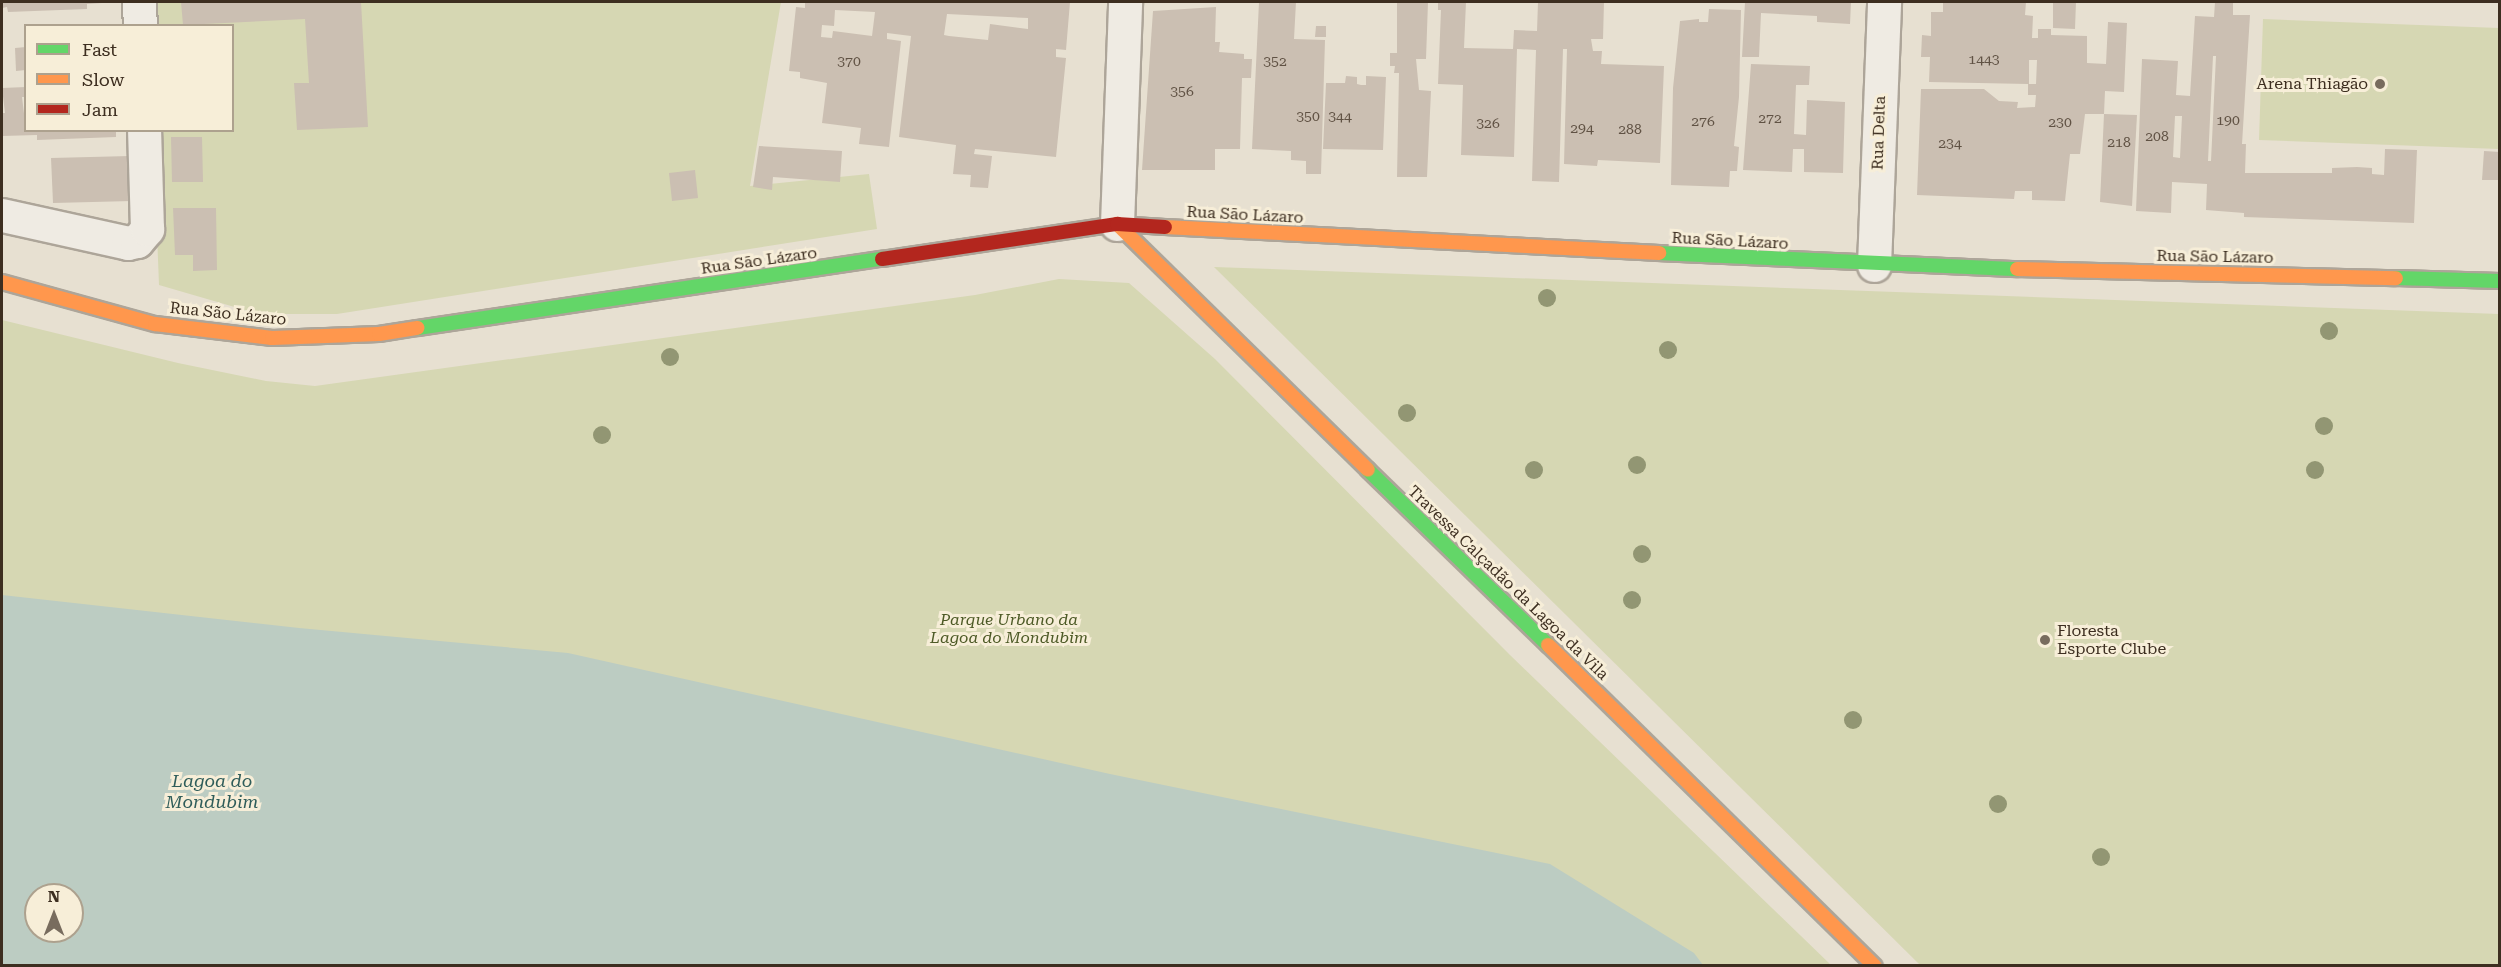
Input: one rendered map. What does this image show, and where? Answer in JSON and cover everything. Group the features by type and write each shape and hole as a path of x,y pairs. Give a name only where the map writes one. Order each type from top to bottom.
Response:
{"street":[{"path":"139,2 140,24"},
{"path":"1117,225 1125,2"},
{"name":"Rua Delta","path":"1874,265 1884,2"},
{"path":"2,215 128,243 137,241 147,229 144,132"},
{"name":"Rua São Lázaro","path":"2,282 155,324 272,338 379,334 1117,225 1874,265 2499,281"},
{"name":"Travessa Calçadão da Lagoa da Vila","path":"1117,225 1875,966"}],"green space":[{"path":"148,2 781,2 750,186 869,174 877,229 337,314 259,314 159,285 153,132 234,132 234,24 149,24"},
{"name":"Arena Thiagão","path":"2263,19 2499,28 2499,149 2259,140"},
{"name":"Floresta Esporte Clube","path":"1214,267 2499,314 2499,965 1920,965"},
{"name":"Parque Urbano da Lagoa do Mondubim","path":"1059,279 1129,283 1215,359 1510,655 1831,965 2,966 2,320 178,363 266,381 315,386 975,295"}],"water":[{"name":"Lagoa do Mondubim","path":"2,595 299,628 568,653 1110,774 1550,864 1694,953 1703,965 2,965"}],"building":[{"path":"2,2 102,3 87,4 87,9 8,12 7,7 2,8"},
{"path":"181,2 361,2 368,127 297,130 294,83 309,83 305,19 183,24"},
{"path":"805,2 1070,2 1066,50 1056,49 1056,57 1066,58 1056,157 975,149 974,154 992,156 988,188 970,187 971,175 953,174 956,145 899,137 911,36 887,33 887,39 901,41 889,147 859,144 861,128 822,123 827,83 800,78 800,72 789,71 796,7 805,8","holes":["835,10 875,12 872,36 833,31 832,38 821,37 822,25 834,26","947,14 1028,18 1028,29 990,24 988,40 949,36 944,35"]},
{"path":"1259,2 1296,2 1294,39 1325,40 1321,174 1306,174 1306,161 1291,160 1291,151 1252,149"},
{"path":"1397,2 1428,2 1426,59 1416,59 1419,90 1431,91 1427,177 1397,177 1399,73 1394,73 1395,66 1390,66 1390,53 1397,53"},
{"path":"1438,2 1466,2 1464,48 1513,49 1514,30 1537,31 1538,2 1604,2 1603,39 1591,39 1593,51 1602,51 1601,64 1664,66 1660,163 1598,160 1597,166 1564,164 1567,49 1563,49 1559,182 1532,181 1536,50 1517,49 1514,157 1461,155 1463,85 1438,84 1441,10 1438,10"},
{"path":"1745,2 1851,2 1850,24 1817,22 1817,16 1761,13 1759,57 1742,57"},
{"path":"1943,2 2026,2 2025,15 2033,16 2032,38 2038,38 2038,29 2051,29 2051,35 2087,36 2087,63 2106,64 2108,22 2127,23 2124,92 2105,91 2104,114 2085,114 2080,154 2070,154 2065,201 2032,200 2032,191 2015,191 2014,199 1917,195 1921,89 1984,89 1999,101 2018,102 2017,108 2035,107 2036,95 2028,95 2028,84 1929,82 1930,57 1921,57 1922,35 1931,36 1931,12 1943,12","holes":["2029,60 2037,60 2036,84 2029,84"]},
{"path":"2053,2 2076,2 2075,29 2053,28"},
{"path":"2215,2 2233,2 2233,15 2250,15 2242,144 2246,144 2245,173 2332,173 2332,168 2357,167 2372,168 2372,174 2384,175 2385,149 2417,150 2414,223 2244,217 2244,213 2206,210 2207,184 2172,182 2171,213 2136,211 2142,59 2178,61 2176,95 2190,96 2195,16 2214,17","holes":["2213,56 2216,56 2211,161 2208,161","2175,116 2182,116 2180,158 2173,157"]},
{"path":"1216,7 1215,42 1220,42 1219,52 1244,54 1244,59 1252,59 1251,78 1242,78 1240,149 1215,149 1215,170 1142,170 1153,11"},
{"path":"1709,9 1741,10 1739,97 1734,146 1739,147 1737,171 1730,171 1729,187 1671,185 1673,88 1680,21 1699,19 1699,22 1708,22"},
{"path":"1316,26 1326,26 1326,37 1315,37"},
{"path":"24,47 24,70 16,71 15,48"},
{"path":"1751,64 1810,66 1809,85 1796,85 1794,134 1806,135 1807,100 1845,102 1843,173 1804,172 1804,149 1793,149 1792,172 1743,170"},
{"path":"1346,76 1357,77 1357,84 1361,85 1366,85 1366,76 1386,77 1383,150 1323,149 1326,83 1345,83"},
{"path":"24,87 24,97 22,97 24,132 116,132 116,137 37,140 37,135 2,136 2,113 5,113 2,88"},
{"path":"2104,114 2137,115 2132,206 2100,202"},
{"path":"171,137 202,137 203,182 172,182"},
{"path":"759,146 842,151 840,182 773,177 772,190 753,187"},
{"path":"2484,151 2500,152 2500,180 2482,180"},
{"path":"130,156 132,201 53,203 51,158"},
{"path":"695,170 698,198 672,201 669,173"},
{"path":"173,208 216,208 217,270 193,271 193,255 175,255"}],"traffic: fast":[{"path":"1659,253 2017,269"},
{"path":"418,328 882,259"},
{"path":"2396,278 2500,281"},
{"path":"1368,470 1548,645"}],"traffic: slow":[{"path":"1117,224 1368,470"},
{"path":"1165,227 1659,253"},
{"path":"2017,269 2396,278"},
{"path":"2,282 155,324 272,338 379,334 418,328"},
{"path":"1548,645 1875,966"}],"traffic: jam":[{"path":"882,259 1117,224 1165,227"}],"place":[{"name":"Arena Thiagão","path":"2380,84"},
{"name":"Floresta Esporte Clube","path":"2045,640"}]}
